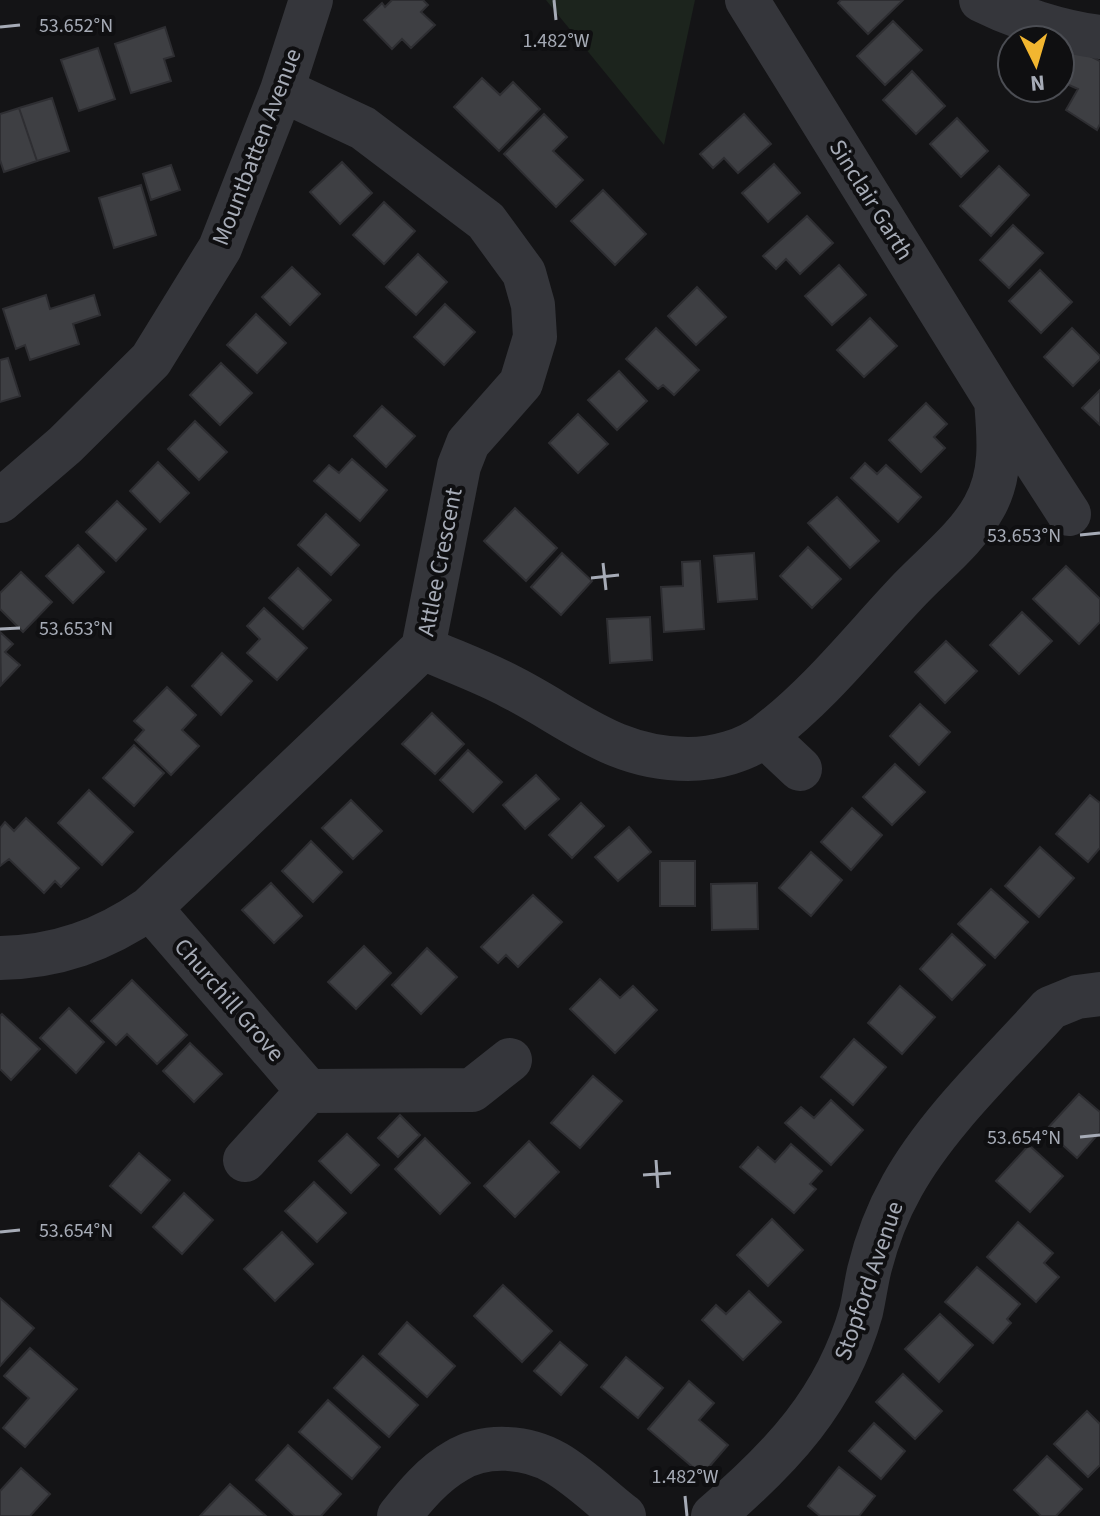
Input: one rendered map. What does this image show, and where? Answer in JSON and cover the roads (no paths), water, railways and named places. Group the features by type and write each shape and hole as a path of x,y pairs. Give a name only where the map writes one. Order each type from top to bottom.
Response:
{"street":[{"name":"Mountbatten Avenue","path":"0,501 65,445 151,360 220,248 282,90 311,0"},
{"path":"981,0 1067,30 1100,37"},
{"name":"Sinclair Garth","path":"732,7 1069,514"},
{"name":"Attlee Crescent","path":"0,958 67,949 119,930 150,908 423,648 459,466 468,443 521,383 535,337 533,305 524,273 486,221 363,128 282,90"},
{"name":"Sinclair Garth","path":"423,648 511,687 594,736 641,755 689,759 729,754 765,736 806,700 960,539 985,506 997,470 1000,440 996,401"},
{"path":"765,736 800,769"},
{"name":"Churchill Grove","path":"150,908 308,1091"},
{"name":"Stopford Avenue","path":"713,1516 762,1474 826,1395 856,1327 869,1269 885,1224 902,1186 927,1149 1050,1008 1077,997 1100,994"},
{"path":"245,1160 308,1091 472,1090 510,1060"},
{"path":"399,1516 425,1485 457,1460 492,1449 524,1451 555,1462 624,1516"}]}
